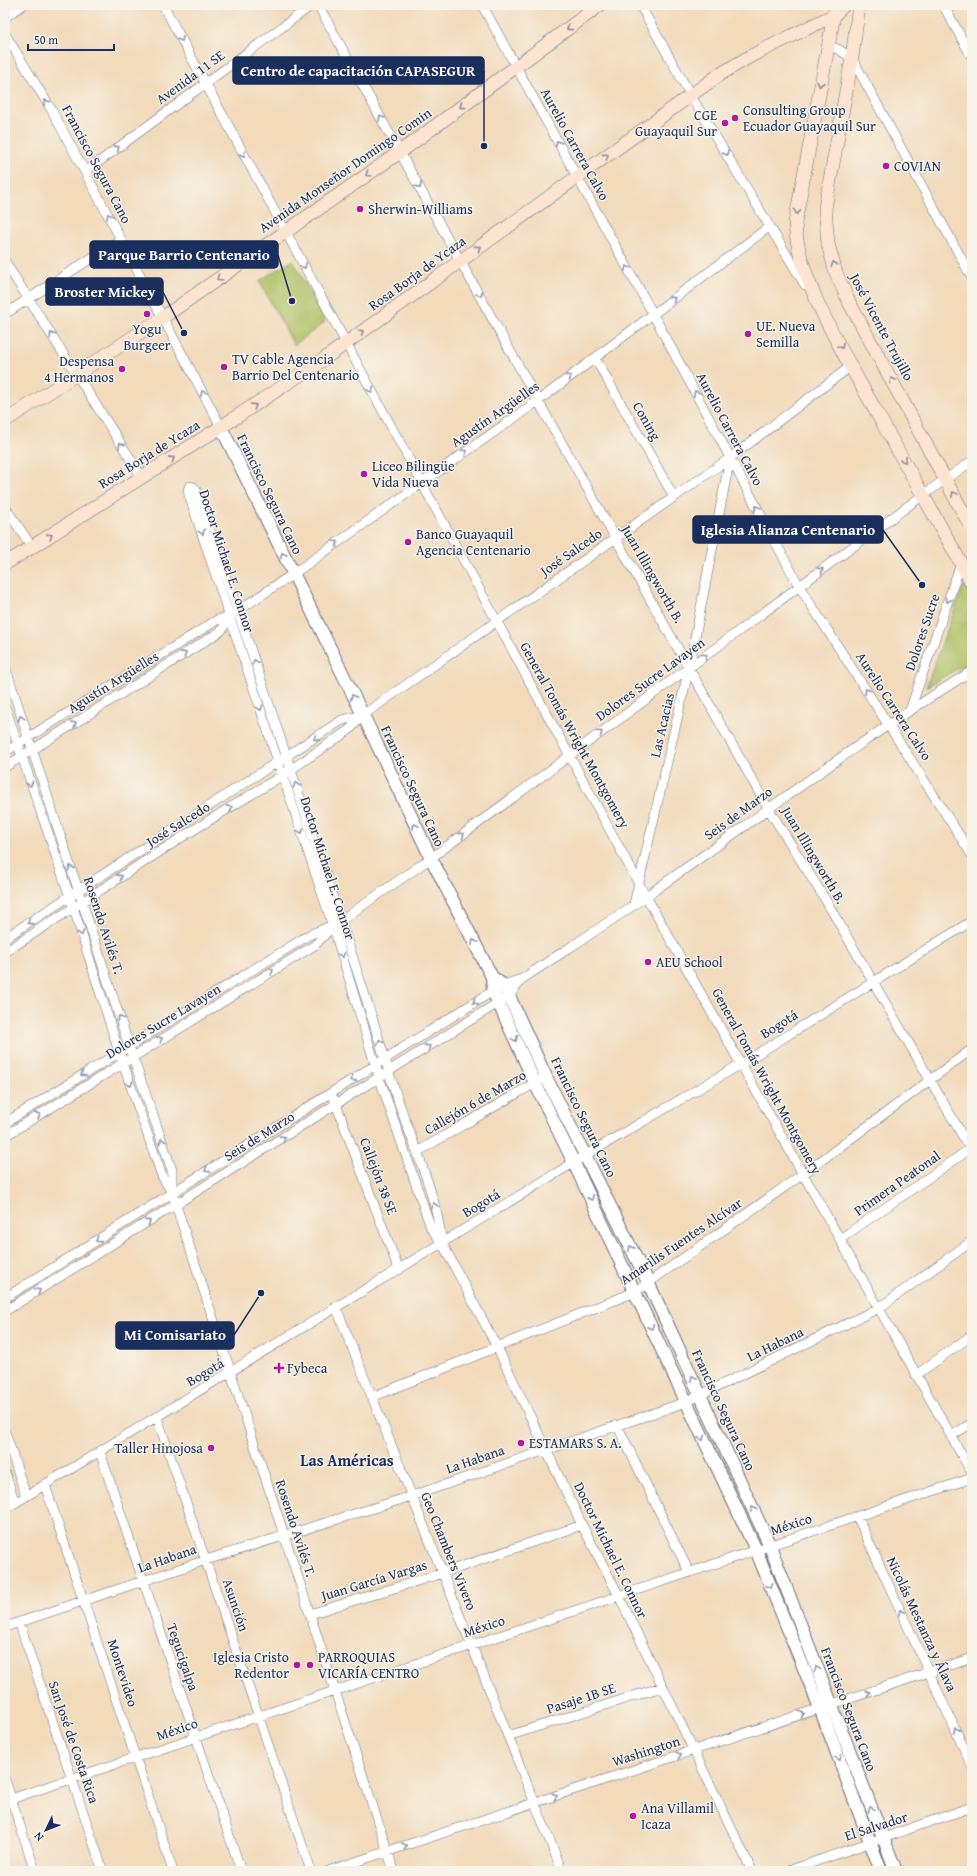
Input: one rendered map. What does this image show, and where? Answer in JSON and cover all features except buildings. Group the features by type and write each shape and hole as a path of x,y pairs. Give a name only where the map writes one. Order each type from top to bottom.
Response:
{"main road":[{"name":"Avenida Monseñor Domingo Comin","path":"5,421 162,318 286,232 400,152 600,5"},
{"name":"Rosa Borja de Ycaza","path":"5,564 142,478 324,359 719,75 844,5"},
{"name":"José Vicente Trujillo","path":"859,5 852,58 826,208 828,244 836,273 849,302 972,529"},
{"path":"835,10 827,46 795,223 796,241 806,274 830,327 972,583"}],"street":[{"path":"5,17 23,5"},
{"name":"General Tomás Wright Montgomery","path":"163,5 497,622 571,755 639,884 972,1473"},
{"path":"297,16 299,5"},
{"name":"Avenida 11 SE","path":"85,172 312,5"},
{"name":"Juan Illingworth B.","path":"318,5 538,401 768,808 824,899 971,1151"},
{"name":"Aurelio Carrera Calvo","path":"482,5 653,314 799,586 972,855"},
{"path":"640,5 691,96 830,327"},
{"path":"943,5 972,57"},
{"name":"Francisco Segura Cano","path":"5,34 51,109 221,427 431,858 492,977 546,1077 648,1282 770,1546 870,1843 881,1871"},
{"path":"827,46 838,48 852,58 972,278"},
{"name":"Agustín Argüelles","path":"5,752 217,620 230,616 293,574 538,401 770,226"},
{"path":"5,314 121,239"},
{"path":"5,262 142,478"},
{"name":"Coning","path":"595,358 674,497"},
{"name":"José Salcedo","path":"5,952 187,834 291,770 348,730 363,716 730,458 851,366"},
{"name":"Las Acacias","path":"634,904 689,668 730,458"},
{"path":"923,495 972,461"},
{"name":"Doctor Michael E. Connor","path":"316,862 291,770 238,610 196,490 194,487 190,486 188,490 278,763 316,862 386,1059 388,1072 417,1152 440,1224 442,1243"},
{"name":"Dolores Sucre Lavayen","path":"5,1136 122,1062 314,945 337,923 431,858 923,495"},
{"path":"5,507 32,547"},
{"name":"Dolores Sucre","path":"910,710 961,563"},
{"name":"Agustín Argüelles","path":"5,767 221,631 230,616"},
{"name":"Rosendo Avilés T.","path":"5,666 132,1056 172,1170 172,1193"},
{"name":"Seis de Marzo","path":"5,1298 498,988 522,979 647,896 768,808 889,724 972,671"},
{"path":"129,675 135,685"},
{"name":"Rosendo Avilés T.","path":"5,707 70,897 122,1062 162,1176 172,1193 176,1204 394,1871"},
{"name":"José Salcedo","path":"5,938 278,763 342,720 363,716"},
{"path":"182,824 187,834"},
{"name":"Bogotá","path":"5,1509 574,1163 741,1064 972,921"},
{"name":"Dolores Sucre Lavayen","path":"5,1123 308,934 337,923"},
{"name":"Doctor Michael E. Connor","path":"337,923 375,1065 431,1228 442,1243 497,1347 582,1525 619,1596 752,1871"},
{"name":"Seis de Marzo","path":"5,1311 70,1272 504,999 522,979"},
{"path":"228,985 233,994"},
{"name":"Francisco Segura Cano","path":"504,999 535,1083 756,1550 896,1871"},
{"name":"Amarilis Fuentes Alcívar","path":"372,1397 635,1292 803,1174 972,1050"},
{"name":"Callejón 6 de Marzo","path":"417,1152 546,1077"},
{"name":"Callejón 38 SE","path":"332,1093 399,1270"},
{"path":"19,1114 26,1123"},
{"path":"259,1138 265,1150"},
{"name":"Primera Peatonal","path":"840,1239 971,1151"},
{"name":"La Habana","path":"5,1627 206,1560 412,1496 686,1402 879,1308 972,1241"},
{"path":"63,1262 70,1272"},
{"name":"Geo Chambers Vivero","path":"336,1307 562,1871"},
{"path":"916,1375 972,1335"},
{"name":"Asunción","path":"157,1417 311,1871"},
{"path":"951,1436 972,1423"},
{"path":"617,1425 689,1572"},
{"path":"5,1432 26,1496"},
{"name":"Tegucigalpa","path":"100,1452 142,1581 241,1871"},
{"path":"5,1473 15,1503"},
{"name":"México","path":"8,1800 972,1478"},
{"name":"Montevideo","path":"45,1485 173,1871"},
{"name":"Nicolás Mestanza y Álava","path":"857,1516 972,1766"},
{"name":"Juan García Vargas","path":"310,1614 442,1573 582,1525"},
{"name":"San José de Costa Rica","path":"19,1622 103,1871"},
{"name":"Washington","path":"328,1871 972,1658"},
{"name":"Pasaje 1B SE","path":"508,1736 662,1687"},
{"path":"5,1780 8,1800 35,1871"},
{"name":"El Salvador","path":"788,1871 972,1808"}],"green space":[{"path":"293,260 325,322 294,345 259,281"},
{"path":"964,584 972,601 972,660 926,687"}],"place":[{"name":"Consulting Group Ecuador Guayaquil Sur","path":"735,118"},
{"name":"CGE Guayaquil Sur","path":"725,123"},
{"name":"Centro de capacitación CAPASEGUR","path":"484,146"},
{"name":"COVIAN","path":"886,166"},
{"name":"Sherwin-Williams","path":"360,209"},
{"name":"Parque Barrio Centenario","path":"292,301"},
{"name":"Yogu Burgeer","path":"147,314"},
{"name":"Broster Mickey","path":"184,333"},
{"name":"UE. Nueva Semilla","path":"748,334"},
{"name":"TV Cable Agencia Barrio Del Centenario","path":"224,367"},
{"name":"Despensa 4 Hermanos","path":"122,369"},
{"name":"Liceo Bilingüe Vida Nueva","path":"364,474"},
{"name":"Banco Guayaquil Agencia Centenario","path":"408,542"},
{"name":"Iglesia Alianza Centenario","path":"922,585"},
{"name":"AEU School","path":"648,962"},
{"name":"Mi Comisariato","path":"261,1293"},
{"name":"Fybeca","path":"279,1368"},
{"name":"ESTAMARS S. A.","path":"521,1443"},
{"name":"Taller Hinojosa","path":"211,1448"},
{"name":"Iglesia Cristo Redentor","path":"297,1665"},
{"name":"PARROQUIAS VICARÍA CENTRO","path":"310,1665"},
{"name":"Ana Villamil Icaza","path":"633,1816"}],"district":[{"name":"Las Américas","path":"347,1460"}]}
